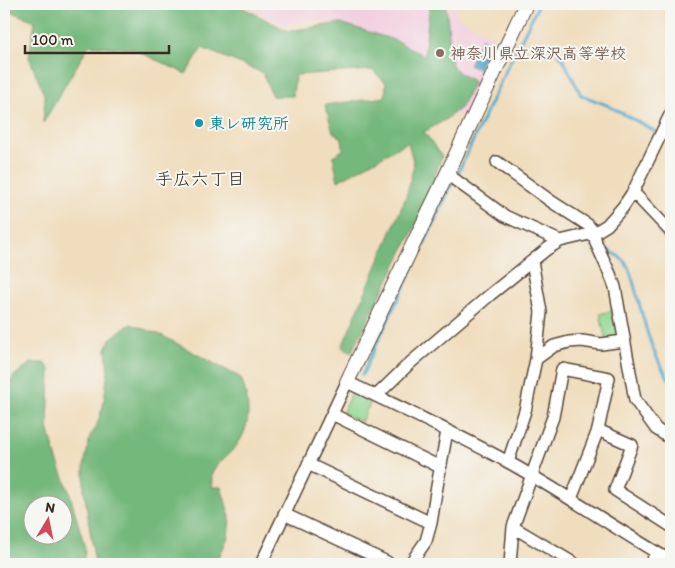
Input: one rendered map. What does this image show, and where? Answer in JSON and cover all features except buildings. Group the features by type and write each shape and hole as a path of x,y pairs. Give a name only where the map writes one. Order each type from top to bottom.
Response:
{"street":[{"path":"261,564 526,4"},
{"path":"376,396 409,364 532,261 560,241 594,233 607,225 633,192 671,113"},
{"path":"497,162 588,226 594,233 596,243 615,287 636,400 656,430 671,439"},
{"path":"446,174 505,216 560,241"},
{"path":"633,192 671,232"},
{"path":"508,462 525,411 536,359 541,312 532,261"},
{"path":"536,359 554,346 569,342 582,341 601,344 624,341"},
{"path":"510,564 513,527 553,417 562,370 609,378 598,430 571,499"},
{"path":"347,382 508,462 671,561"},
{"path":"332,414 440,467"},
{"path":"598,430 632,445 615,490 671,526"},
{"path":"414,563 426,541 431,523 447,431"},
{"path":"308,464 431,523"},
{"path":"284,514 388,564"},
{"path":"513,527 575,564"},
{"path":"650,564 657,553"}],"shaded area":[{"name":"神奈川県立深沢高等学校","path":"243,4 455,4 457,16 500,40 465,118 435,107 347,28 314,20 283,25"}],"green space":[{"path":"4,4 89,4 96,7 98,4 202,4 212,9 220,4 236,4 288,31 341,23 397,41 424,56 430,4 446,4 452,66 474,82 461,107 445,120 424,132 442,156 419,219 351,353 342,347 406,197 414,165 408,142 338,181 333,156 343,150 342,138 333,132 325,105 385,97 386,83 372,70 295,75 293,96 272,96 263,73 202,48 186,74 133,49 89,45 43,123 45,97 29,57 35,21 4,9"},
{"path":"614,310 619,338 606,340 600,314"},
{"path":"131,324 161,335 241,378 248,412 245,428 237,445 217,465 212,475 212,487 221,487 230,517 228,537 216,564 95,564 84,490 84,466 90,436 96,428 103,406 108,373 106,349 110,339"},
{"path":"31,363 45,363 50,370 48,427 56,457 70,496 22,496 22,546 72,546 72,502 85,548 84,564 4,564 4,390 15,375"},
{"path":"352,392 371,402 361,422 345,414 343,411"}],"water":[{"path":"481,39 489,43 478,69 469,65"}],"waterway":[{"path":"456,177 539,4"},
{"path":"552,44 563,59 581,95 607,105 671,140"},
{"path":"362,375 453,183"},
{"path":"602,247 619,257 627,265 650,342 664,372 671,382"}],"place":[{"name":"神奈川県立深沢高等学校","path":"440,53"},
{"name":"東レ研究所","path":"199,123"}],"district":[{"name":"手広六丁目","path":"200,179"}]}
